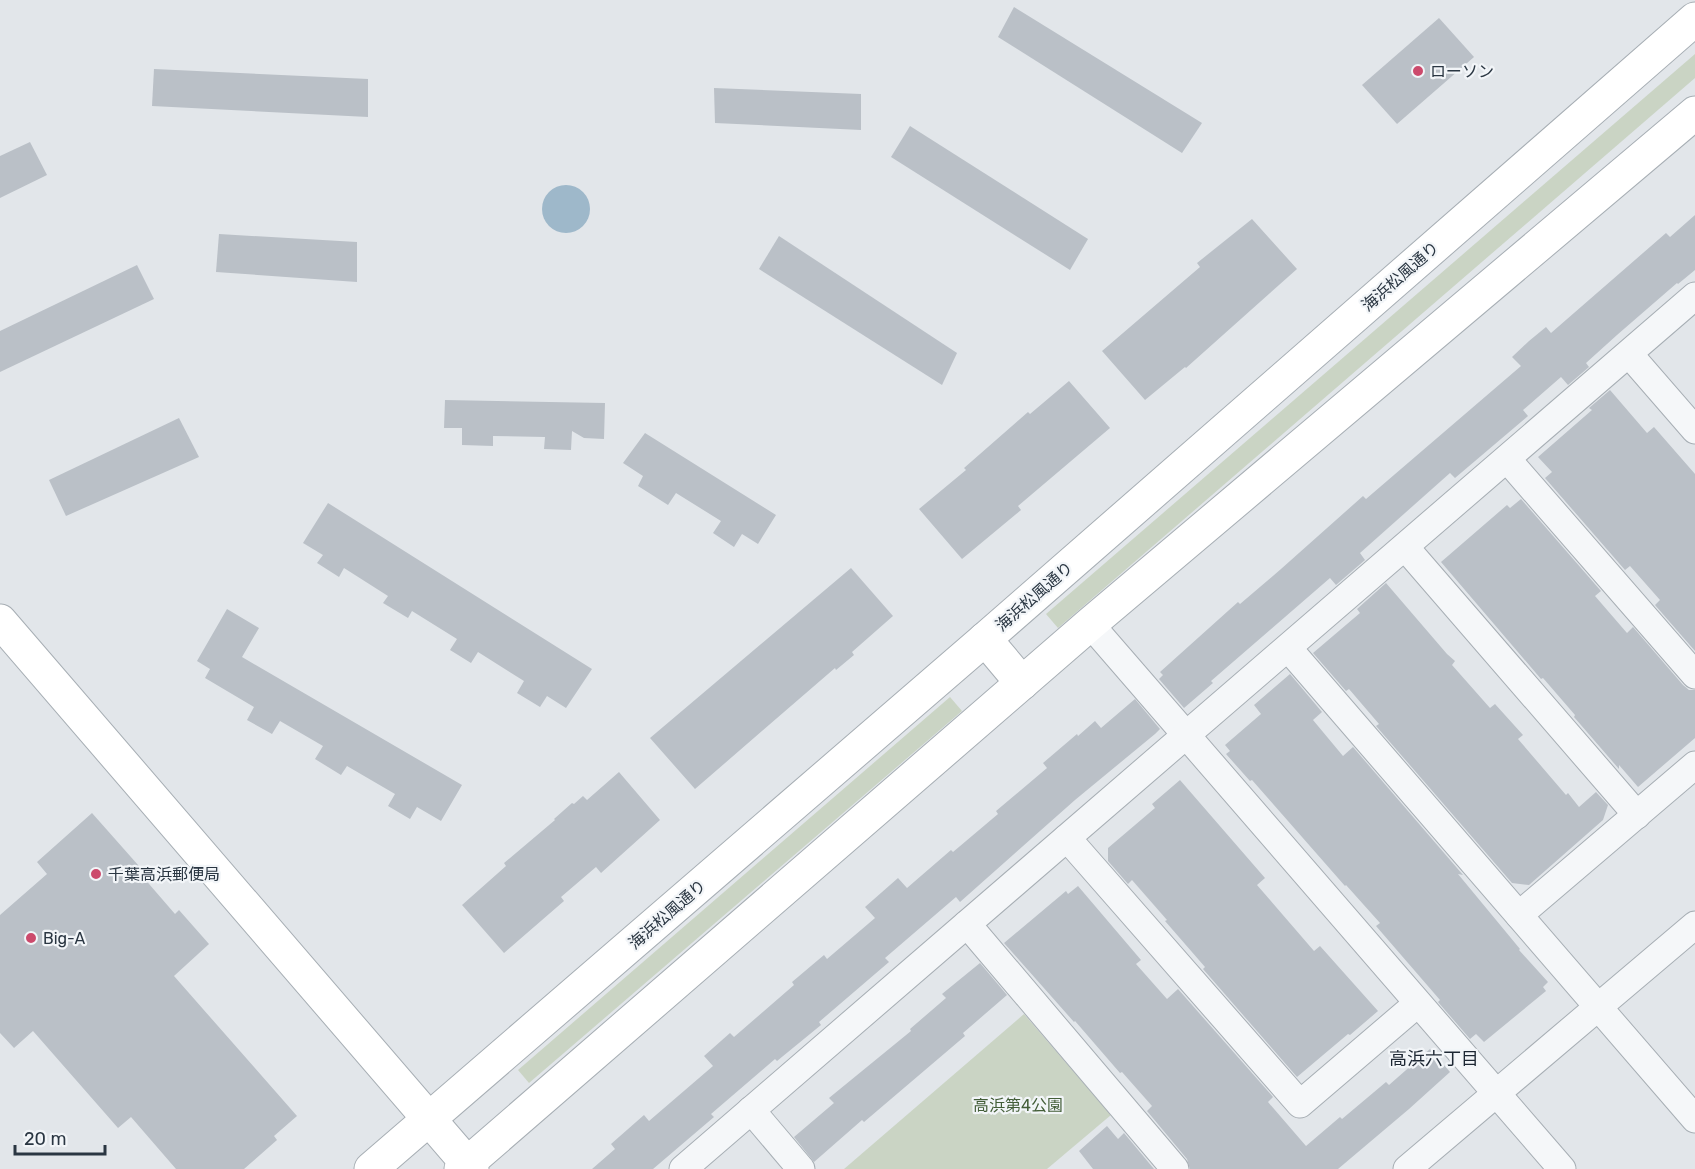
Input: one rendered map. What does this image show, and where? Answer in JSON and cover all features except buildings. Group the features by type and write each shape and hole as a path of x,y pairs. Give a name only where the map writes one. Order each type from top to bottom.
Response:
{"street":[{"name":"海浜松風通り","path":"371,1169 985,639 1695,19"},
{"path":"0,621 429,1119 467,1167 1090,624 1695,113"},
{"path":"683,1169 1695,296"},
{"path":"1629,354 1695,430"},
{"path":"1507,459 1695,675"},
{"path":"1405,547 1637,815"},
{"path":"1090,624 1562,1169"},
{"path":"985,639 1022,683"},
{"path":"1288,648 1695,1119"},
{"path":"1519,915 1695,765"},
{"path":"1067,838 1300,1104 1417,1004"},
{"path":"967,924 1175,1169"},
{"path":"1407,1169 1695,925"},
{"path":"751,1110 801,1169"}],"green space":[{"path":"1695,54 1695,78 1058,628 1046,614"},
{"path":"950,697 962,711 529,1083 518,1070"},
{"name":"高浜第4公園","path":"1024,1014 1111,1115 1047,1169 844,1169"}],"water":[{"path":"566,185 583,192 590,209 583,226 566,233 549,226 542,209 549,192"}],"place":[{"name":"ローソン","path":"1418,71"},
{"name":"千葉高浜郵便局","path":"96,874"},
{"name":"Big-A","path":"31,938"}],"district":[{"name":"高浜六丁目","path":"1434,1059"}]}
